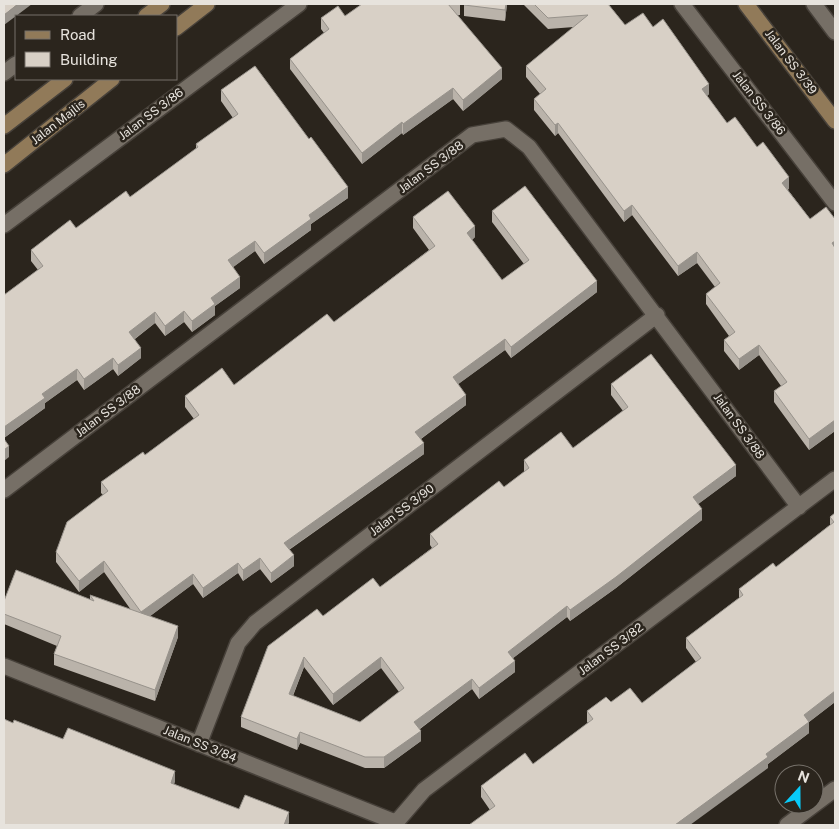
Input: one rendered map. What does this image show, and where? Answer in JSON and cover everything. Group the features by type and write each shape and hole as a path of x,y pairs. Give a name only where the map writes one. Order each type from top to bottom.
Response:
{"main road":[{"path":"147,15 162,4"},
{"path":"178,26 207,4"},
{"name":"Jalan SS 3/39","path":"746,4 835,121"},
{"path":"4,126 64,80"},
{"name":"Jalan Majlis","path":"4,165 111,80"}],"street":[{"path":"81,15 96,4"},
{"name":"Jalan SS 3/86","path":"4,225 299,4"},
{"name":"Jalan SS 3/86","path":"682,4 835,203"},
{"path":"814,4 835,32"},
{"path":"4,73 15,65"},
{"name":"Jalan SS 3/88","path":"4,490 472,135 506,129 529,147 799,507"},
{"name":"Jalan SS 3/90","path":"199,744 238,643 255,623 656,315"},
{"name":"Jalan SS 3/82","path":"395,824 424,790 835,479"},
{"name":"Jalan SS 3/84","path":"4,666 395,824"},
{"path":"787,825 835,789"}],"building":[{"path":"4,4 18,4 4,15"},
{"path":"362,4 448,4 502,68 463,100 453,88 403,124 402,122 362,153 290,59 329,29 321,18 338,6 345,16"},
{"path":"464,4 506,4 505,10"},
{"path":"534,4 608,4 625,25 643,13 653,27 663,19 709,84 702,89 727,123 735,117 757,147 763,142 789,177 782,183 810,219 826,207 835,219 835,241 832,243 835,248 835,420 809,439 774,391 787,382 759,345 739,359 724,340 735,332 706,294 720,283 697,252 678,266 632,205 624,211 558,123 555,125 534,99 546,89 526,66 588,15 548,18"},
{"path":"255,66 309,139 311,137 348,187 309,215 311,219 264,253 255,241 228,260 240,277 211,298 215,304 192,321 184,311 165,326 155,312 129,332 141,348 118,365 113,358 84,379 77,369 42,394 45,398 4,427 4,295 43,266 31,250 70,220 76,228 126,191 130,197 198,147 196,144 238,114 221,90"},
{"path":"525,186 597,281 511,347 505,339 453,377 466,395 415,432 424,443 284,543 294,555 271,573 260,558 243,570 238,563 203,588 193,574 141,612 104,561 79,581 56,552 67,522 108,491 101,482 143,452 145,455 199,415 185,396 222,368 234,385 327,314 334,322 435,246 413,217 448,191 475,226 467,233 502,280 529,260 492,211"},
{"path":"651,354 736,465 693,497 702,509 616,577 570,610 567,606 508,652 515,661 479,688 472,679 414,722 421,731 384,757 365,757 300,732 297,739 241,717 268,646 317,609 323,616 373,578 380,587 438,544 430,534 499,481 504,487 529,468 524,460 561,432 573,448 628,407 611,384","holes":["304,657 333,694 381,657 404,688 360,722 289,694"]},
{"path":"4,439 9,446 4,450"},
{"path":"835,513 835,691 804,715 809,722 766,754 768,757 675,825 469,825 495,806 481,786 525,753 533,764 593,719 587,711 606,697 611,702 630,688 642,703 701,658 686,638 743,595 739,589 773,563 776,567 834,522 830,517"},
{"path":"16,570 94,601 90,595 178,626 155,690 54,654 61,636 4,614 4,601"},
{"path":"4,719 13,723 14,720 63,739 68,728 175,771 171,783 239,809 245,795 289,812 284,825 4,825"}]}
